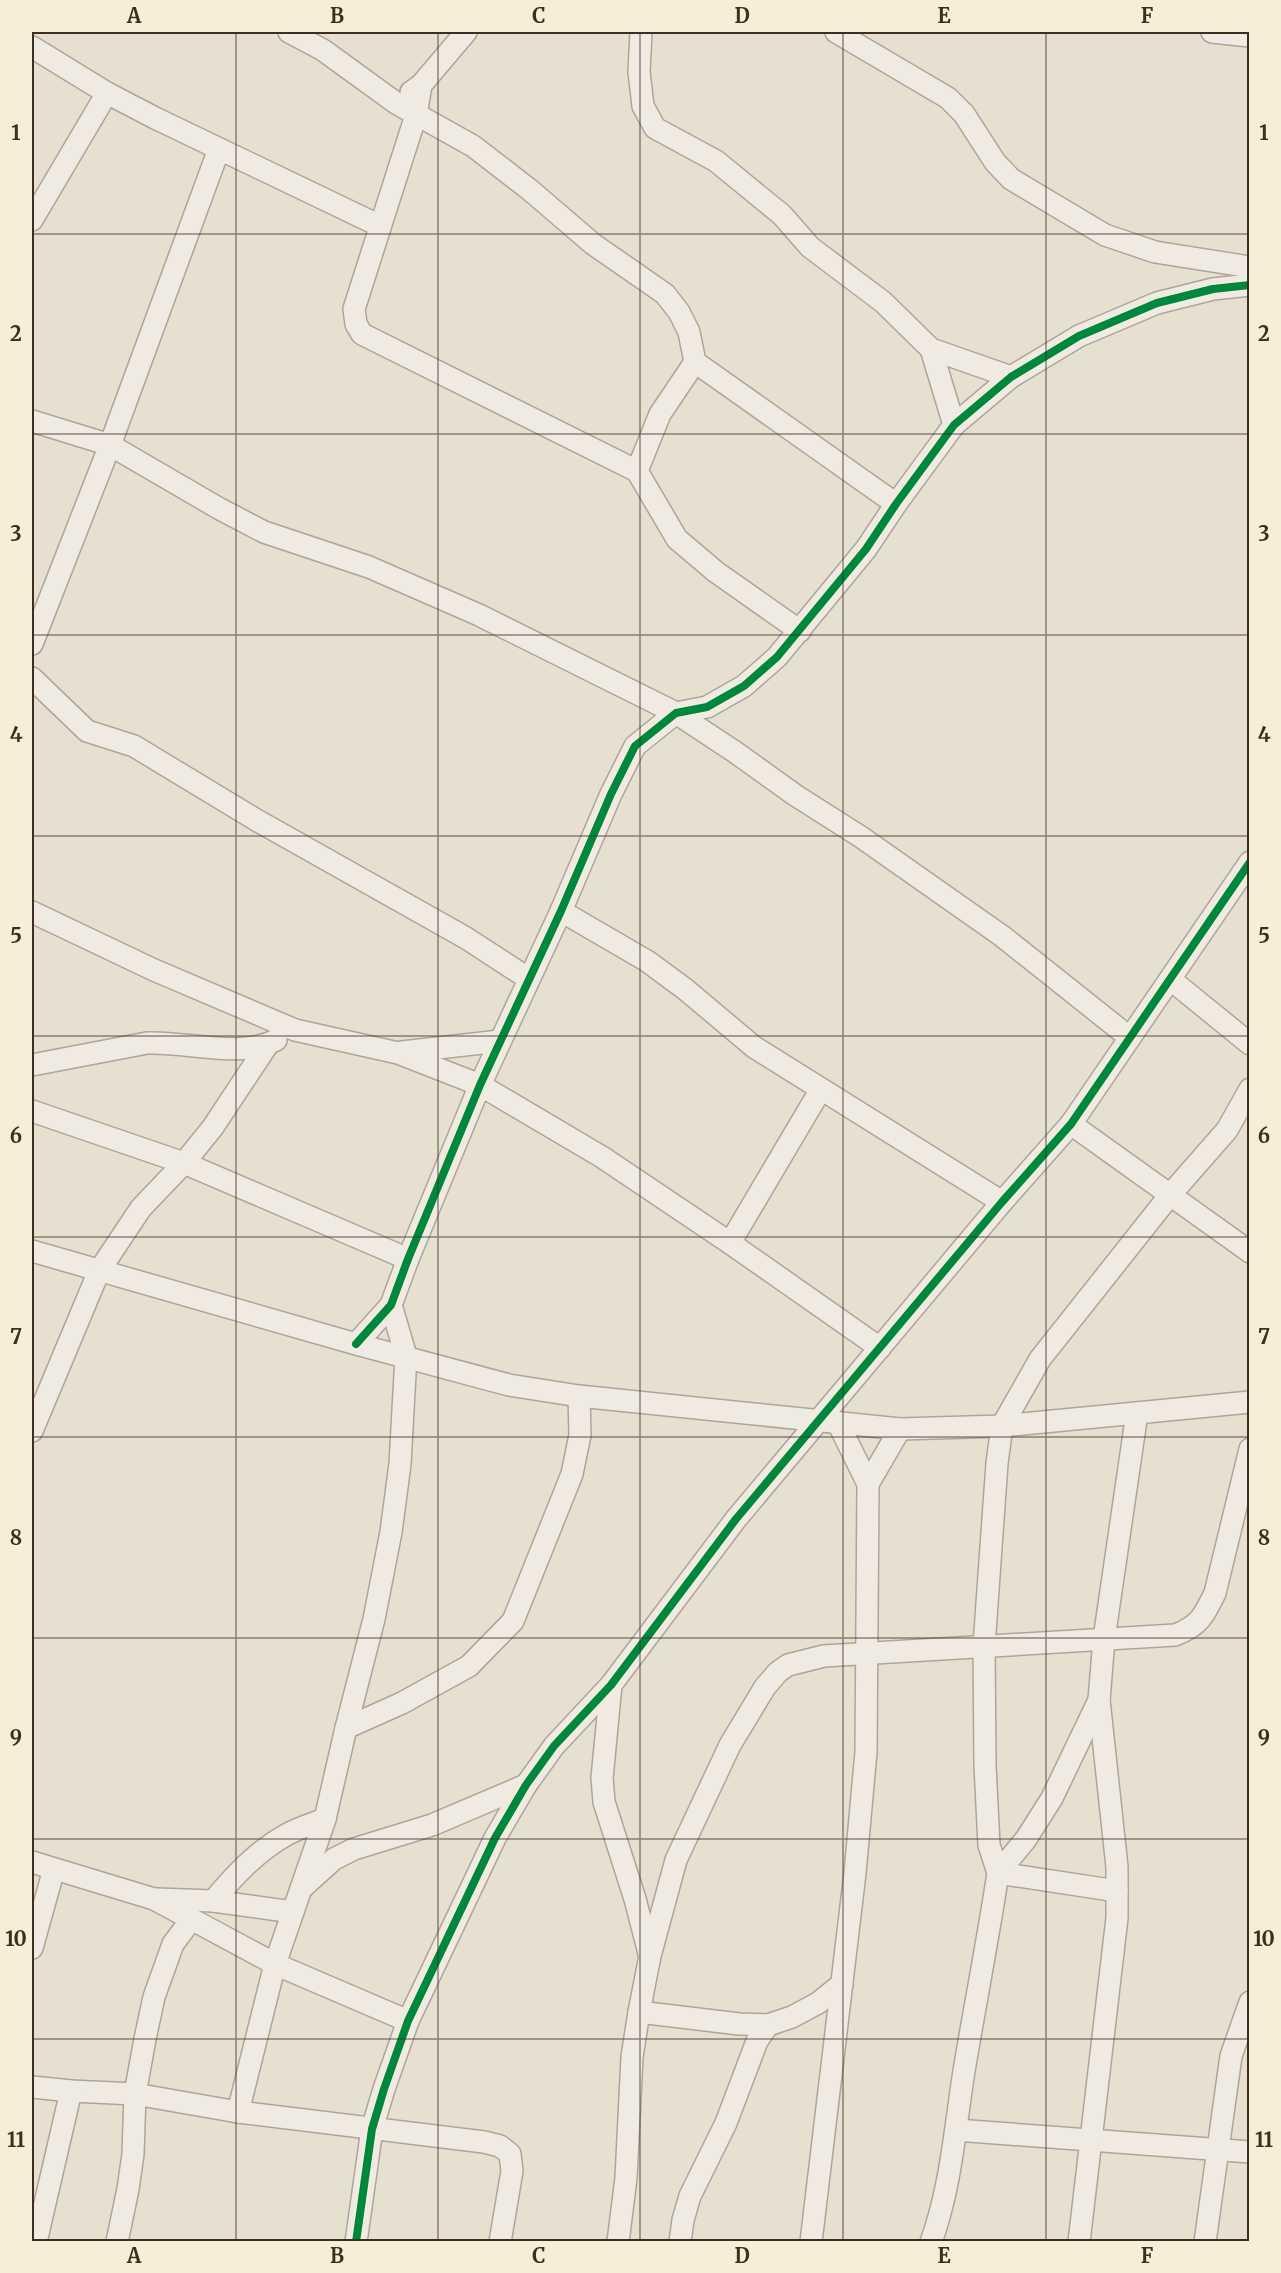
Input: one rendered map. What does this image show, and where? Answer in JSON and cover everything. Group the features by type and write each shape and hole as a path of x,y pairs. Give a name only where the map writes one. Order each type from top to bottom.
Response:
{"street":[{"path":"290,32 323,50 396,103 473,146 530,190 593,244 665,294 679,312 689,332 695,362 896,504"},
{"path":"396,103 421,85 465,32"},
{"path":"641,32 639,72 643,106 655,128 716,161 782,215 810,247 882,302 931,349 1011,377"},
{"path":"836,32 948,98 964,114 995,162 1011,179 1105,235 1155,252 1250,267"},
{"path":"1212,32 1250,36"},
{"path":"32,47 107,93 380,226"},
{"path":"421,85 416,115 354,309 356,324 362,334 637,471 677,539 716,572 800,632"},
{"path":"32,220 107,93"},
{"path":"32,644 110,444 219,149"},
{"path":"356,1344 391,1305 480,1085 561,910 611,794 635,746 676,713 707,707 744,686 777,657 800,632 866,549 954,425 1011,377 1079,336 1157,303 1213,289 1250,285"},
{"path":"931,349 954,425"},
{"path":"637,471 660,414 695,362"},
{"path":"32,421 110,444 220,509 264,532 369,567 479,615 676,713 795,795 861,837 1002,936 1129,1037"},
{"path":"32,678 87,731 134,746 258,821 466,938 529,979"},
{"path":"356,2241 372,2129 408,2021 495,1838 526,1785 554,1746 611,1685 736,1519 828,1423 880,1348 1002,1202 1071,1124 1250,862"},
{"path":"561,910 646,961 684,988 754,1047 1002,1202"},
{"path":"32,912 154,970 295,1030 398,1053 480,1085 602,1157 880,1348"},
{"path":"1170,979 1250,1044"},
{"path":"32,1065 147,1043 167,1042 232,1049 268,1044 295,1030"},
{"path":"398,1053 500,1041"},
{"path":"32,1430 99,1271 141,1208 184,1163 237,1093 268,1044"},
{"path":"730,1243 821,1089"},
{"path":"931,2241 950,2168 998,1873 989,1845 985,1765 984,1646 995,1484 1002,1426 1040,1359 1170,1194 1227,1130 1250,1089"},
{"path":"32,1111 184,1163 408,1259"},
{"path":"1227,1130 1250,1120"},
{"path":"1071,1124 1250,1252"},
{"path":"32,1251 356,1344 509,1385 579,1396 900,1429 1002,1426 1250,1402"},
{"path":"238,2112 275,1964 325,1819 374,1619 391,1532 400,1464 406,1356 391,1305"},
{"path":"346,1728 402,1703 469,1666 513,1621 572,1474 580,1435 579,1396"},
{"path":"1079,2241 1117,1918 1118,1891 1099,1700 1104,1639 1137,1413"},
{"path":"828,1423 868,1484"},
{"path":"812,2241 855,1873 866,1752 868,1484 900,1429"},
{"path":"618,2241 626,2178 630,2077 650,1956 676,1860 686,1835 730,1745 765,1687 778,1672 788,1665 839,1654 1175,1635 1191,1629 1205,1614 1215,1593 1250,1449"},
{"path":"839,1654 868,1629"},
{"path":"611,1685 603,1778 604,1802 635,1899 650,1956"},
{"path":"998,1873 1026,1839 1052,1798 1099,1700"},
{"path":"301,1889 334,1859 354,1849 432,1825 526,1785"},
{"path":"213,1901 233,1878 269,1844 288,1833 325,1819"},
{"path":"32,1862 154,1899 275,1964 408,2021"},
{"path":"32,1948 54,1869"},
{"path":"998,1873 1118,1891"},
{"path":"154,1899 213,1901 293,1912"},
{"path":"117,2241 133,2154 135,2094 154,1997 173,1944 191,1920"},
{"path":"639,2012 728,2023 768,2025 792,2017 818,2003 842,1984"},
{"path":"1205,2241 1231,2056 1250,2002"},
{"path":"680,2241 690,2196 726,2123 757,2041 768,2025"},
{"path":"32,2087 135,2094 238,2112 484,2142 500,2146 510,2154 512,2170 500,2241"},
{"path":"36,2241 71,2091"},
{"path":"956,2130 1250,2152"}],"cycle path":[{"path":"356,1344 391,1305 480,1085 561,911 611,794 635,746 676,713 707,707 744,686 777,657 866,549 954,425 1011,377 1079,336 1157,303 1213,289 1250,285"},
{"path":"356,2242 372,2129 408,2021 495,1838 526,1785 554,1746 611,1685 736,1519 1002,1202 1071,1124 1250,862"}]}
